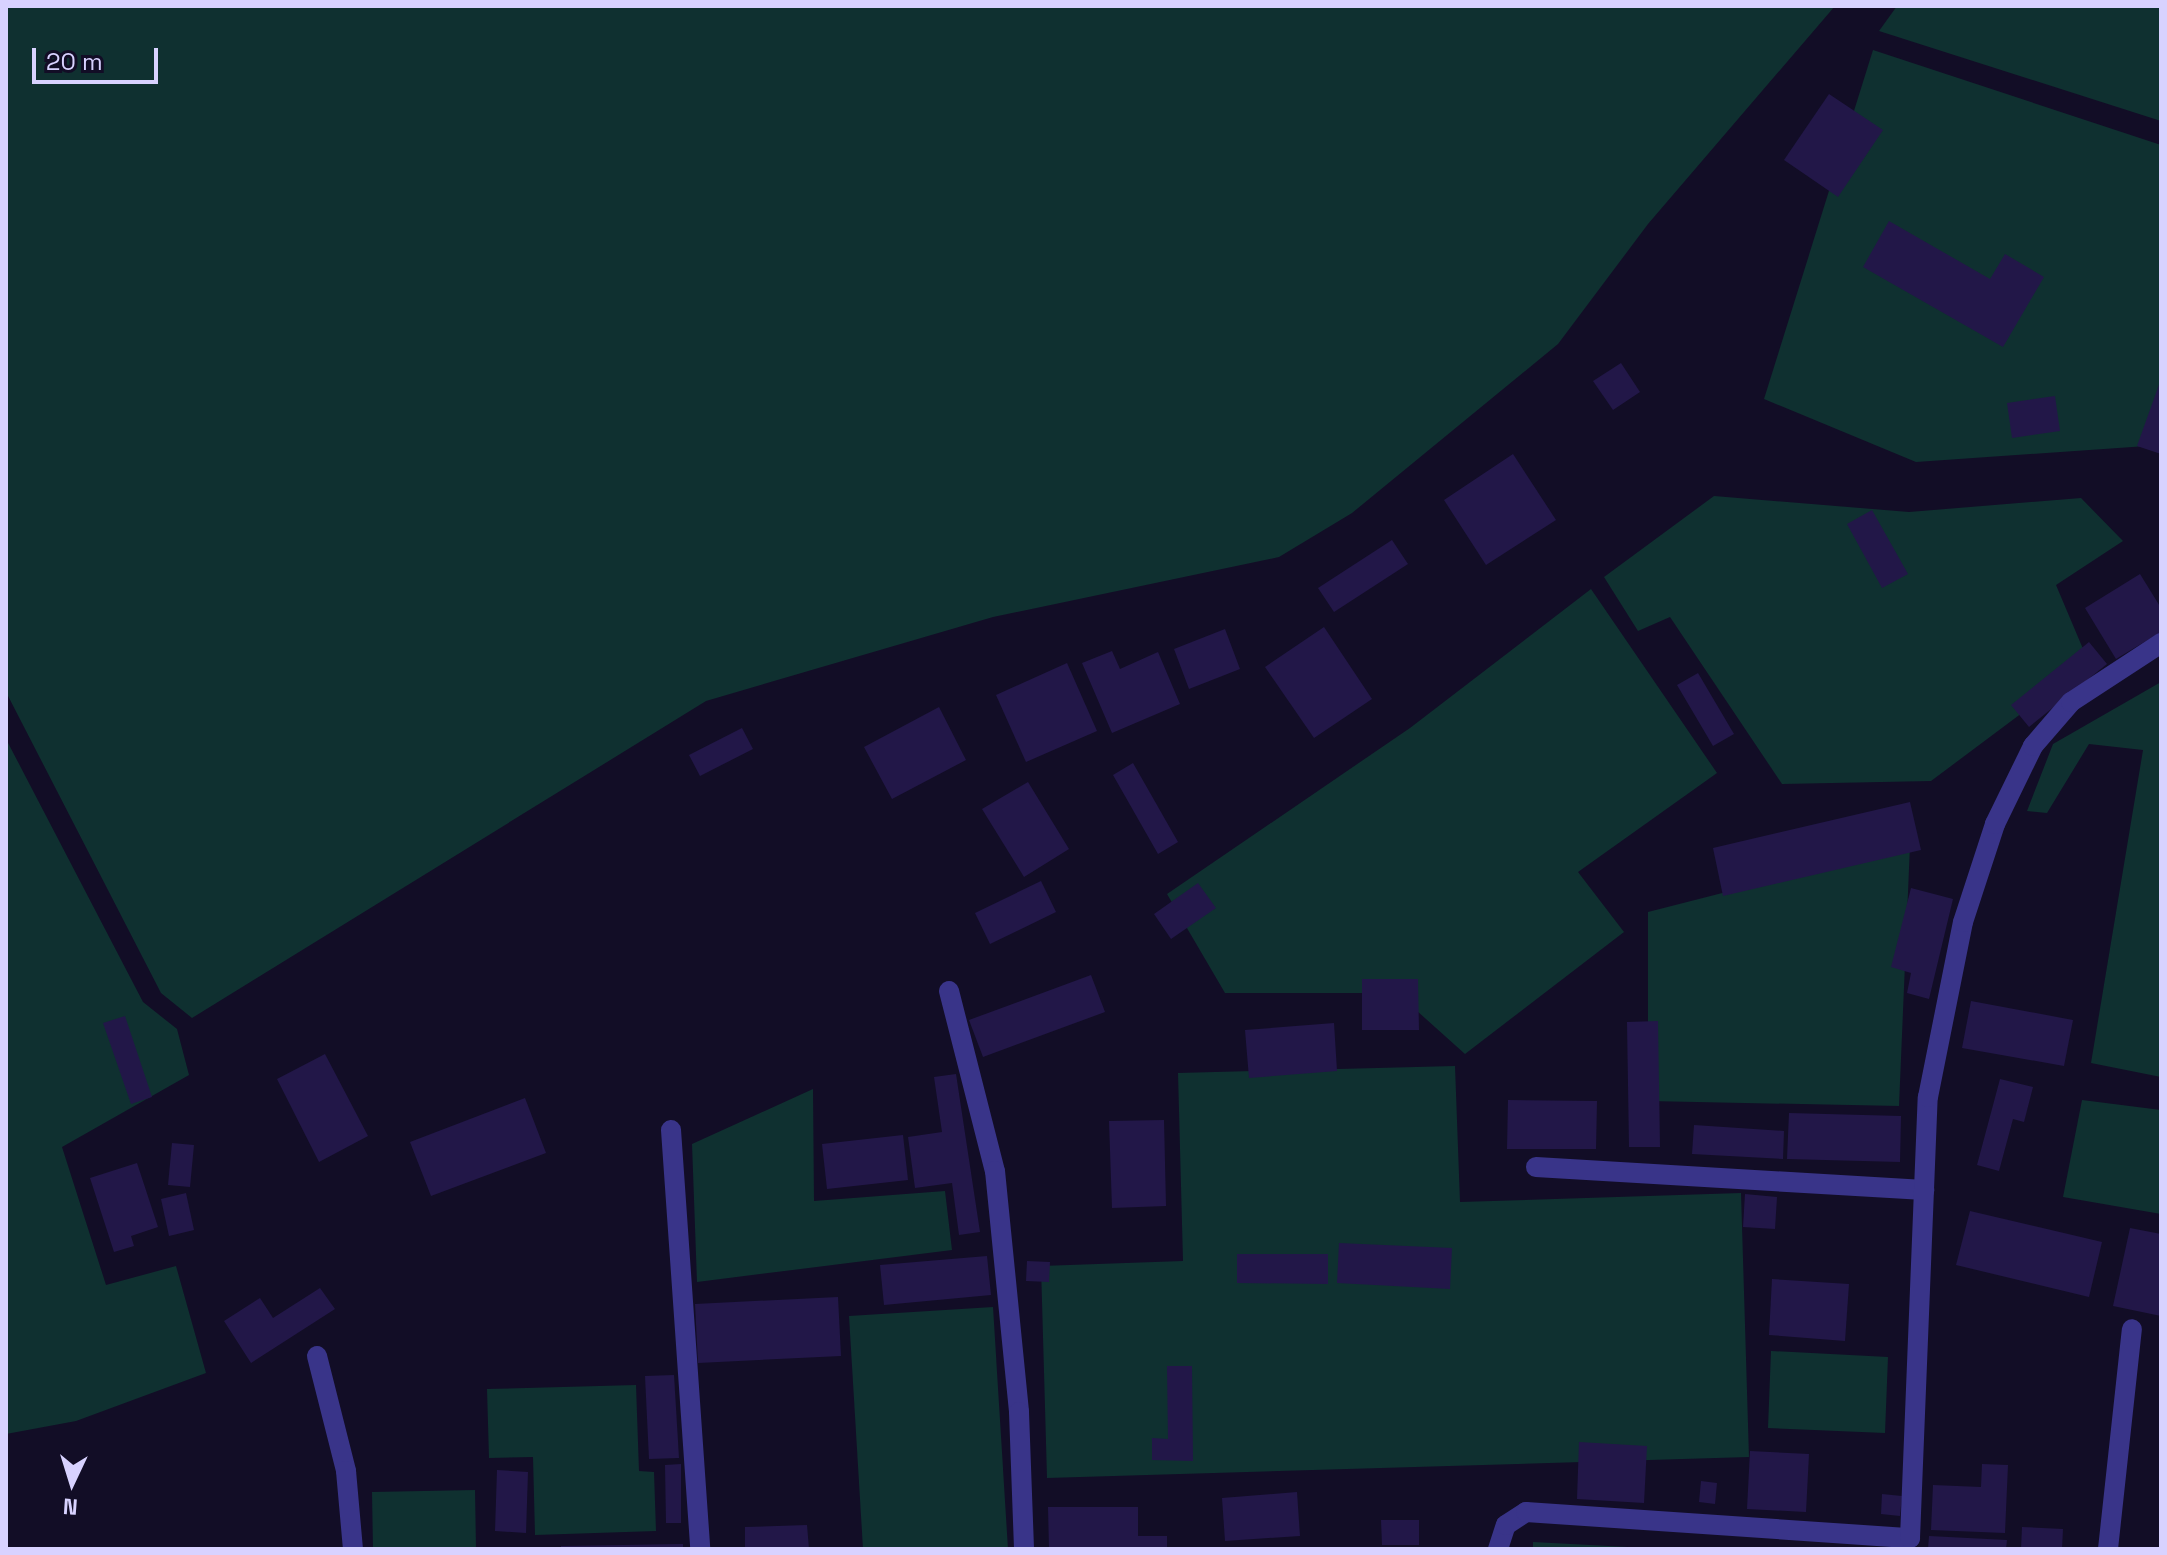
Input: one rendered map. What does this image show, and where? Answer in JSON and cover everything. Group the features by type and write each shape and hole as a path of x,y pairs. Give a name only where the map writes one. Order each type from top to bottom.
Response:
{"lane":[{"path":"1498,1549 1506,1525 1526,1512 1910,1543 1928,1097 1963,922 1995,824 2033,746 2071,702 2161,643"},
{"path":"949,991 995,1171 1019,1412 1024,1549"},
{"path":"671,1130 700,1549"},
{"path":"1536,1167 1924,1190"},
{"path":"2108,1549 2132,1329"},
{"path":"317,1356 346,1471 353,1549"}],"green space":[{"path":"6,6 1835,6 1648,224 1558,344 1352,513 1279,557 993,617 706,701 192,1018 161,993 6,692"},
{"path":"1897,6 2161,6 2161,121 1879,31"},
{"path":"1873,50 2161,145 2161,445 1916,462 1764,399"},
{"path":"1714,496 1909,512 2081,498 2123,541 2056,585 2089,663 1931,781 1782,784 1670,617 1638,631 1604,577"},
{"path":"1591,589 1717,773 1578,872 1624,932 1465,1054 1397,993 1225,993 1167,894 1410,728"},
{"path":"2161,682 2161,1077 2091,1063 2143,750 2089,744 2047,813 2027,811 2053,744"},
{"path":"6,739 143,1002 177,1029 189,1075 62,1147 106,1285 176,1266 206,1373 76,1421 6,1434"},
{"path":"1910,845 1899,1106 1648,1101 1648,912"},
{"path":"1455,1066 1460,1202 1741,1193 1749,1457 1047,1478 1041,1266 1183,1261 1178,1073"},
{"path":"813,1089 814,1201 945,1191 952,1250 697,1282 692,1144"},
{"path":"2082,1100 2161,1110 2161,1214 2063,1197"},
{"path":"993,1307 1008,1549 863,1549 849,1316"},
{"path":"1771,1351 1888,1357 1885,1433 1768,1428"},
{"path":"636,1385 639,1471 654,1472 656,1531 535,1535 533,1457 489,1458 487,1389"},
{"path":"475,1490 476,1549 373,1549 372,1492"},
{"path":"1533,1542 1666,1549 1533,1549"}],"building":[{"path":"1829,94 1883,130 1838,197 1784,160"},
{"path":"1889,221 1990,279 2005,254 2044,277 2003,347 1863,267"},
{"path":"1621,363 1640,392 1613,410 1593,381"},
{"path":"2161,379 2161,454 2137,446"},
{"path":"2055,396 2060,431 2012,438 2007,403"},
{"path":"1513,454 1556,520 1486,565 1444,500"},
{"path":"1872,510 1908,574 1882,588 1847,524"},
{"path":"1392,540 1408,564 1334,612 1318,588"},
{"path":"2140,574 2161,608 2161,632 2116,659 2085,608"},
{"path":"1324,627 1372,699 1314,738 1265,667"},
{"path":"1225,629 1240,669 1189,689 1174,649"},
{"path":"2089,642 2107,664 2029,727 2011,705"},
{"path":"1112,651 1120,669 1158,652 1180,704 1112,733 1082,663"},
{"path":"1067,663 1097,731 1026,762 996,695"},
{"path":"1698,673 1734,734 1713,746 1677,685"},
{"path":"939,707 966,760 892,799 864,747"},
{"path":"742,728 753,749 700,776 689,755"},
{"path":"1133,763 1178,842 1158,854 1113,775"},
{"path":"1028,782 1069,849 1024,877 982,809"},
{"path":"1910,802 1921,850 1723,896 1713,848"},
{"path":"1041,881 1056,912 990,944 975,913"},
{"path":"1198,883 1216,908 1171,939 1154,914"},
{"path":"1911,888 1953,899 1929,999 1907,993 1911,973 1891,967"},
{"path":"1091,975 1105,1012 983,1057 969,1020"},
{"path":"1362,979 1418,979 1419,1030 1362,1030"},
{"path":"1971,1001 2073,1020 2064,1066 1962,1048"},
{"path":"125,1016 152,1097 131,1104 103,1023"},
{"path":"1658,1021 1660,1147 1629,1147 1627,1022"},
{"path":"1334,1023 1337,1071 1249,1078 1245,1030"},
{"path":"325,1054 368,1136 319,1162 277,1079"},
{"path":"956,1074 980,1232 959,1235 952,1183 915,1188 908,1137 942,1132 934,1077"},
{"path":"2000,1079 2033,1087 2024,1122 2013,1119 1999,1171 1977,1165"},
{"path":"525,1098 546,1153 431,1196 410,1142"},
{"path":"1508,1100 1597,1101 1596,1149 1507,1149"},
{"path":"1789,1113 1901,1116 1900,1162 1787,1159"},
{"path":"1164,1120 1166,1206 1112,1208 1109,1121"},
{"path":"1694,1125 1784,1131 1783,1159 1692,1154"},
{"path":"903,1135 908,1180 827,1189 822,1144"},
{"path":"172,1143 194,1145 190,1187 168,1185"},
{"path":"137,1163 158,1227 131,1236 134,1246 114,1252 90,1178"},
{"path":"186,1193 194,1230 169,1236 161,1199"},
{"path":"1745,1194 1777,1197 1775,1229 1743,1227"},
{"path":"1970,1211 2102,1242 2089,1297 1956,1265"},
{"path":"2130,1228 2161,1234 2161,1316 2113,1306"},
{"path":"1339,1243 1452,1248 1450,1289 1337,1283"},
{"path":"1237,1254 1328,1254 1328,1284 1237,1283"},
{"path":"987,1256 991,1295 884,1305 880,1265"},
{"path":"1027,1261 1050,1262 1049,1282 1026,1281"},
{"path":"1772,1279 1849,1284 1845,1341 1769,1335"},
{"path":"320,1288 335,1309 251,1363 224,1321 260,1298 273,1318"},
{"path":"838,1297 841,1356 698,1363 695,1304"},
{"path":"1167,1366 1192,1366 1193,1461 1152,1460 1152,1438 1168,1439"},
{"path":"674,1375 679,1458 649,1459 645,1376"},
{"path":"1579,1442 1647,1446 1644,1503 1577,1499"},
{"path":"1750,1451 1809,1454 1806,1512 1747,1509"},
{"path":"681,1464 681,1523 666,1523 665,1465"},
{"path":"1982,1464 2008,1465 2005,1533 1931,1530 1933,1485 1981,1487"},
{"path":"497,1470 528,1472 526,1533 495,1531"},
{"path":"1701,1481 1717,1483 1715,1504 1699,1502"},
{"path":"1297,1492 1300,1536 1225,1541 1222,1498"},
{"path":"1882,1494 1902,1496 1900,1516 1881,1514"},
{"path":"1048,1507 1138,1507 1138,1536 1167,1536 1167,1549 1049,1549"},
{"path":"1381,1520 1419,1520 1419,1545 1382,1545"},
{"path":"807,1525 809,1549 745,1549 745,1527"},
{"path":"2022,1527 2063,1529 2062,1549 2021,1549"},
{"path":"1929,1536 2007,1540 2006,1549 1928,1549"},
{"path":"683,1544 683,1549 561,1549 561,1546"}]}
